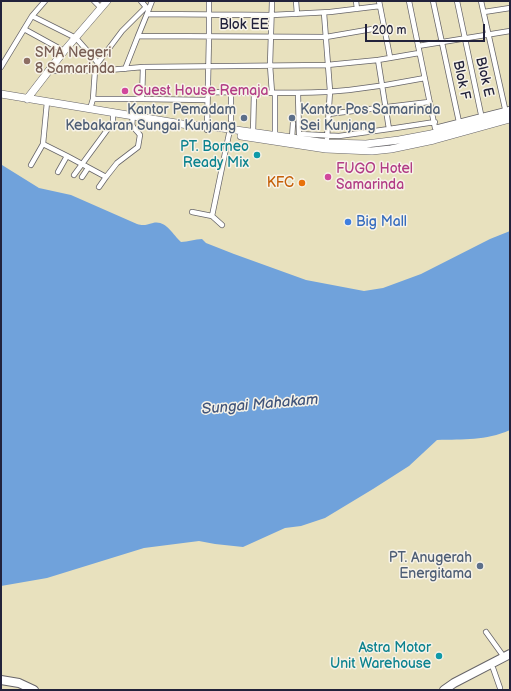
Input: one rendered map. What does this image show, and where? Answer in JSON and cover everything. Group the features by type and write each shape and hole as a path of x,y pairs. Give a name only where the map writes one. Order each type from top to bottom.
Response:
{"highway":[{"path":"452,690 492,668 508,657"},
{"path":"444,690 454,683 508,657"},
{"path":"1,680 18,683 34,690"},
{"path":"1,686 16,687 24,690"}],"main road":[{"path":"27,99 64,51 107,1"},
{"path":"1,94 198,126 228,134 327,143 366,144 399,140 508,113"},
{"path":"207,128 292,138 372,151 391,149 434,140 508,113"}],"street":[{"path":"1,67 32,16 45,1"},
{"path":"94,1 101,8"},
{"path":"141,1 146,7 147,14"},
{"path":"125,69 152,1"},
{"path":"207,128 209,1"},
{"path":"272,1 270,65 274,93 275,136"},
{"path":"296,1 296,14"},
{"path":"356,1 357,9"},
{"path":"408,1 436,130 458,122 482,119"},
{"name":"Blok F","path":"433,1 458,122"},
{"name":"Blok E","path":"457,1 482,119"},
{"path":"481,1 508,113"},
{"path":"147,14 272,15 324,13 357,9 379,3 390,57"},
{"path":"90,109 93,100 95,70 98,63 122,31 146,7"},
{"path":"484,12 510,8"},
{"path":"324,13 330,91 327,143"},
{"path":"32,16 76,38 98,63"},
{"name":"Blok EE","path":"138,36 326,37 384,26"},
{"path":"24,29 64,51"},
{"path":"418,46 441,41 510,31"},
{"path":"49,71 270,65 328,65 378,60 419,53"},
{"path":"378,60 389,129"},
{"path":"142,99 143,68"},
{"path":"208,92 298,93 330,91 382,86 425,78"},
{"path":"231,92 231,120"},
{"path":"253,133 254,93"},
{"path":"298,93 299,134 327,143 345,136 435,122"},
{"path":"93,100 207,100"},
{"path":"31,165 42,144 47,102"},
{"path":"328,114 429,102"},
{"path":"74,176 81,164 113,122 113,113"},
{"path":"99,187 117,163 138,147 140,136 133,128 133,116"},
{"path":"292,138 293,123"},
{"path":"212,216 228,134"},
{"path":"42,144 106,177"},
{"path":"58,172 67,156"},
{"path":"82,177 88,168"},
{"path":"192,212 212,216 222,225"},
{"path":"486,632 508,657"},
{"path":"492,668 500,688"}],"water":[{"name":"Sungai Mahakam","path":"1,152 2,165 39,188 71,195 137,224 162,224 168,228 181,242 202,239 206,243 306,280 364,291 383,288 421,274 490,239 510,231 510,430 501,434 483,438 437,440 409,466 325,518 301,526 285,528 243,547 199,541 144,548 47,578 1,586"}],"place":[{"name":"SMA Negeri 8 Samarinda","path":"27,61"},
{"name":"Guest House Remaja","path":"125,91"},
{"name":"Kantor Pemadam Kebakaran Sungai Kunjang","path":"244,118"},
{"name":"Kantor Pos Samarinda Sei Kunjang","path":"292,118"},
{"name":"PT. Borneo Ready Mix","path":"257,155"},
{"name":"FUGO Hotel Samarinda","path":"328,177"},
{"name":"KFC","path":"302,183"},
{"name":"Big Mall","path":"348,222"},
{"name":"PT. Anugerah Energitama","path":"480,566"},
{"name":"Astra Motor Unit Warehouse","path":"439,656"}]}
